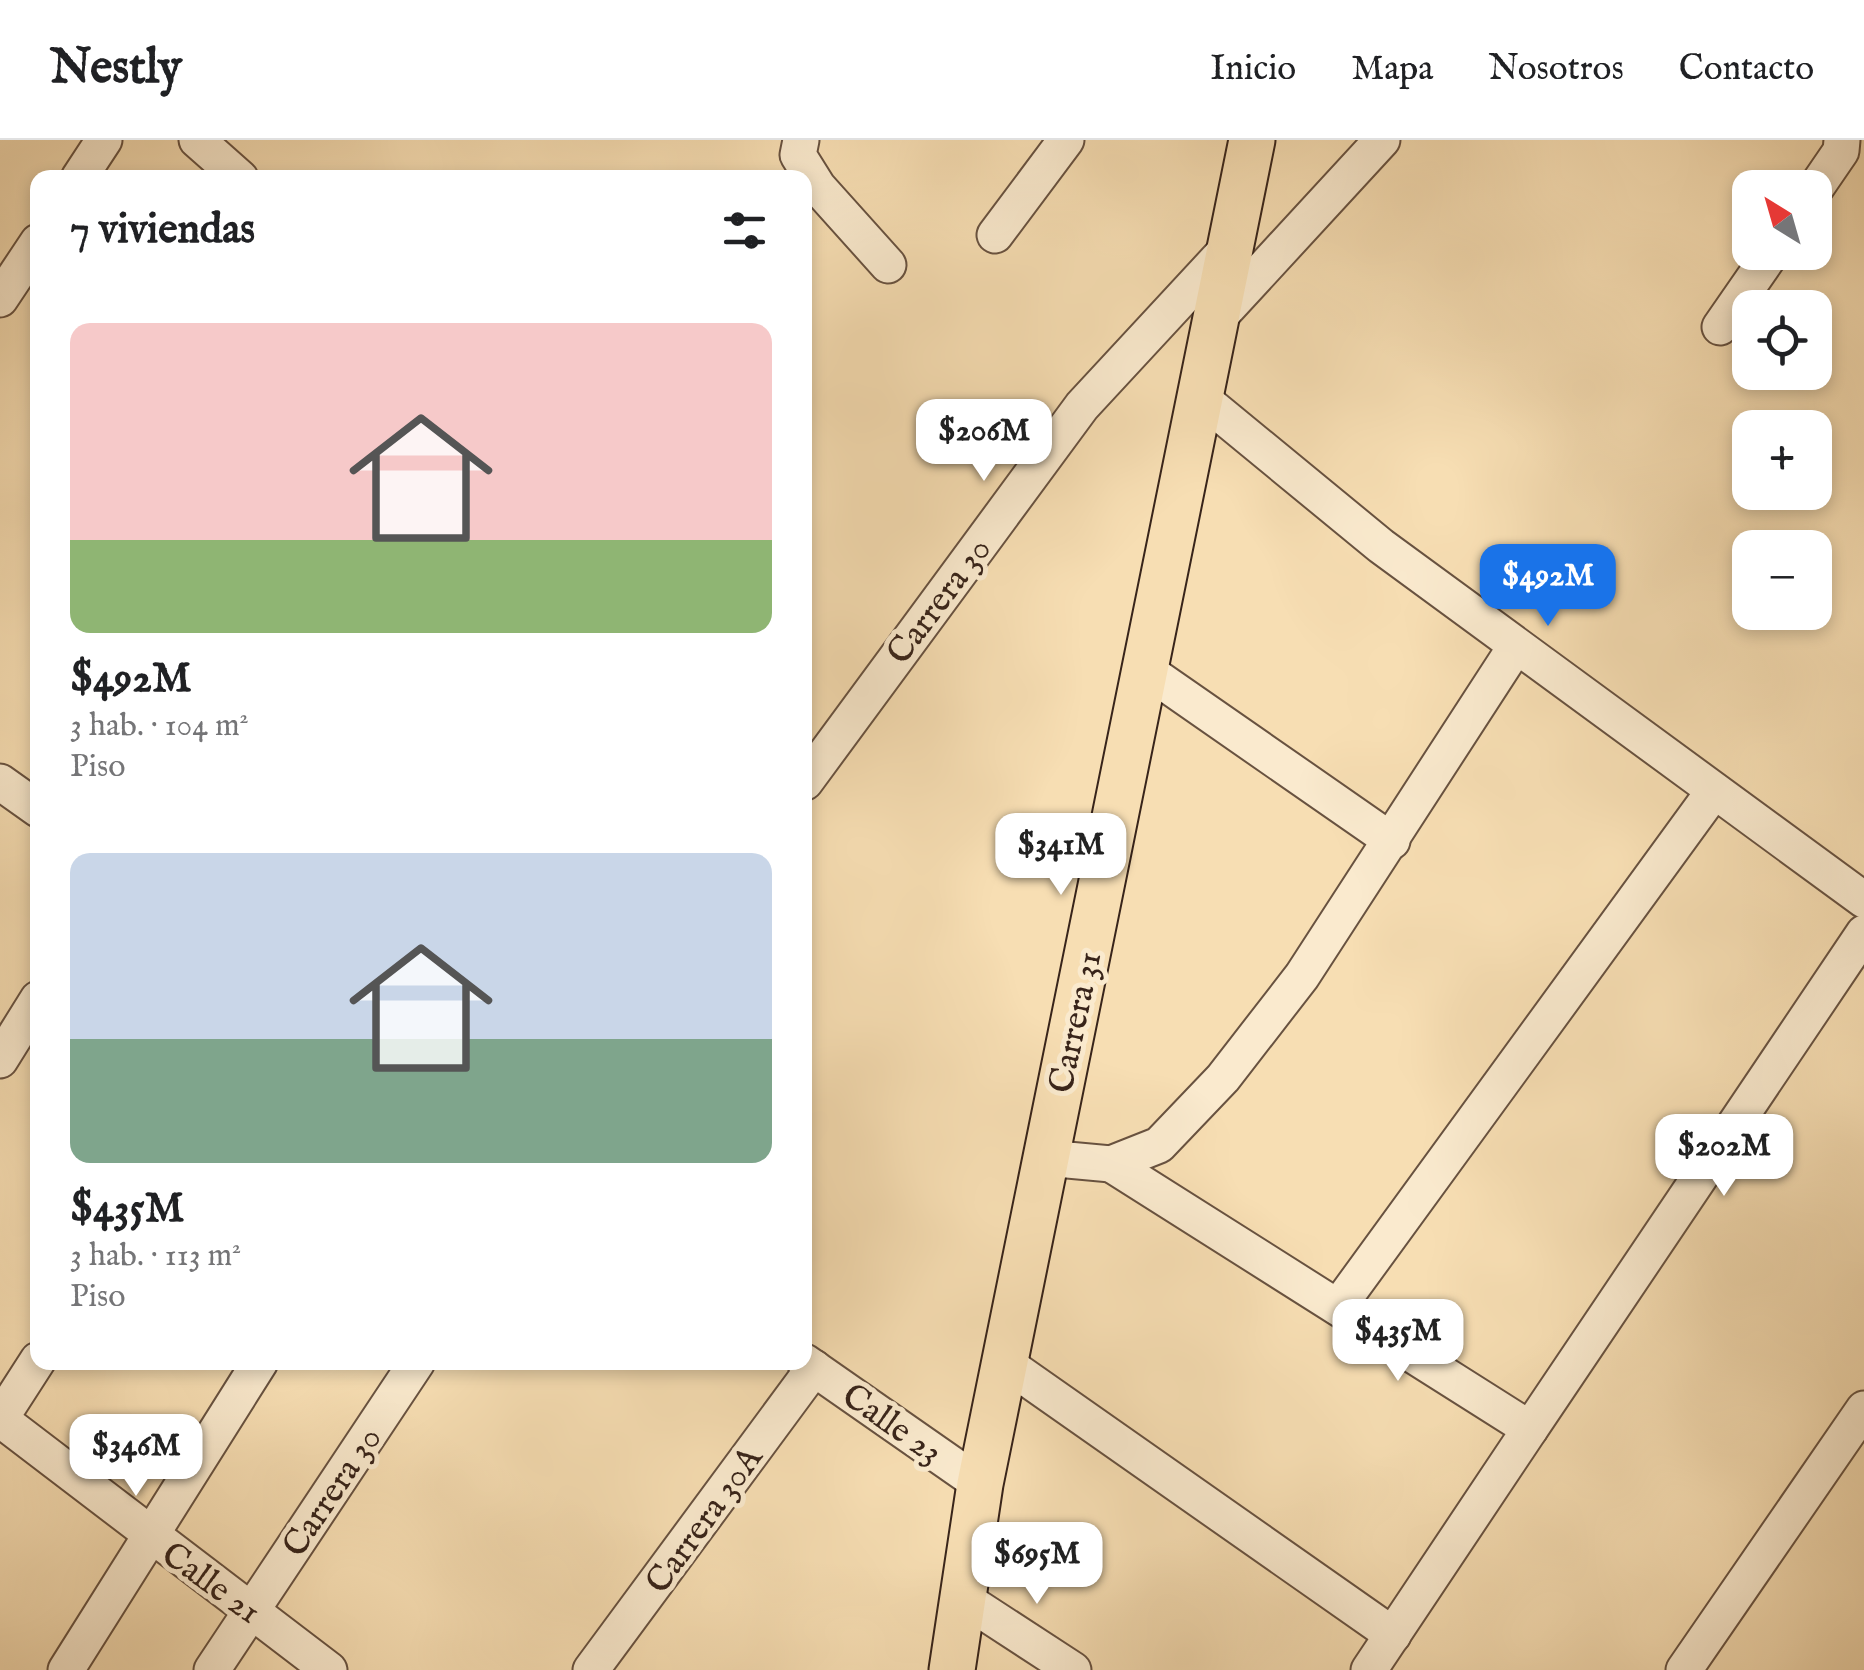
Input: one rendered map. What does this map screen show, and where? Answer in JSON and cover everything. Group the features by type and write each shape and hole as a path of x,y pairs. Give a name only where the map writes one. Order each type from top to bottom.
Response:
{"main road":[{"name":"Carrera 31","path":"952,1670 980,1484 1252,140"}],"street":[{"path":"84,170 104,140"},
{"path":"197,140 231,170"},
{"path":"801,140 798,156 807,170"},
{"path":"995,235 1066,140"},
{"path":"1218,318 1382,140"},
{"path":"1828,170 1841,151 1842,140"},
{"path":"812,178 888,265"},
{"name":"Carrera 30","path":"812,772 1082,406 1234,243"},
{"path":"0,299 30,254"},
{"path":"1720,327 1760,270"},
{"path":"1202,398 1381,546 1864,900"},
{"path":"1111,1164 1159,1144 1223,1078 1302,976 1516,646"},
{"path":"1146,670 1392,841"},
{"path":"0,782 30,803"},
{"path":"1338,1308 1714,790"},
{"path":"1369,1670 1864,933"},
{"path":"0,1060 30,1012"},
{"path":"1046,1158 1111,1164 1530,1429"},
{"path":"1005,1363 1393,1635"},
{"name":"Calle 23","path":"812,1366 980,1484"},
{"path":"0,1420 32,1370"},
{"path":"66,1670 255,1370"},
{"name":"Carrera 30","path":"212,1670 412,1370"},
{"name":"Carrera 30A","path":"591,1670 806,1370"},
{"path":"1684,1670 1864,1409"},
{"name":"Calle 21","path":"0,1420 329,1670"},
{"path":"964,1598 1073,1670"}]}
